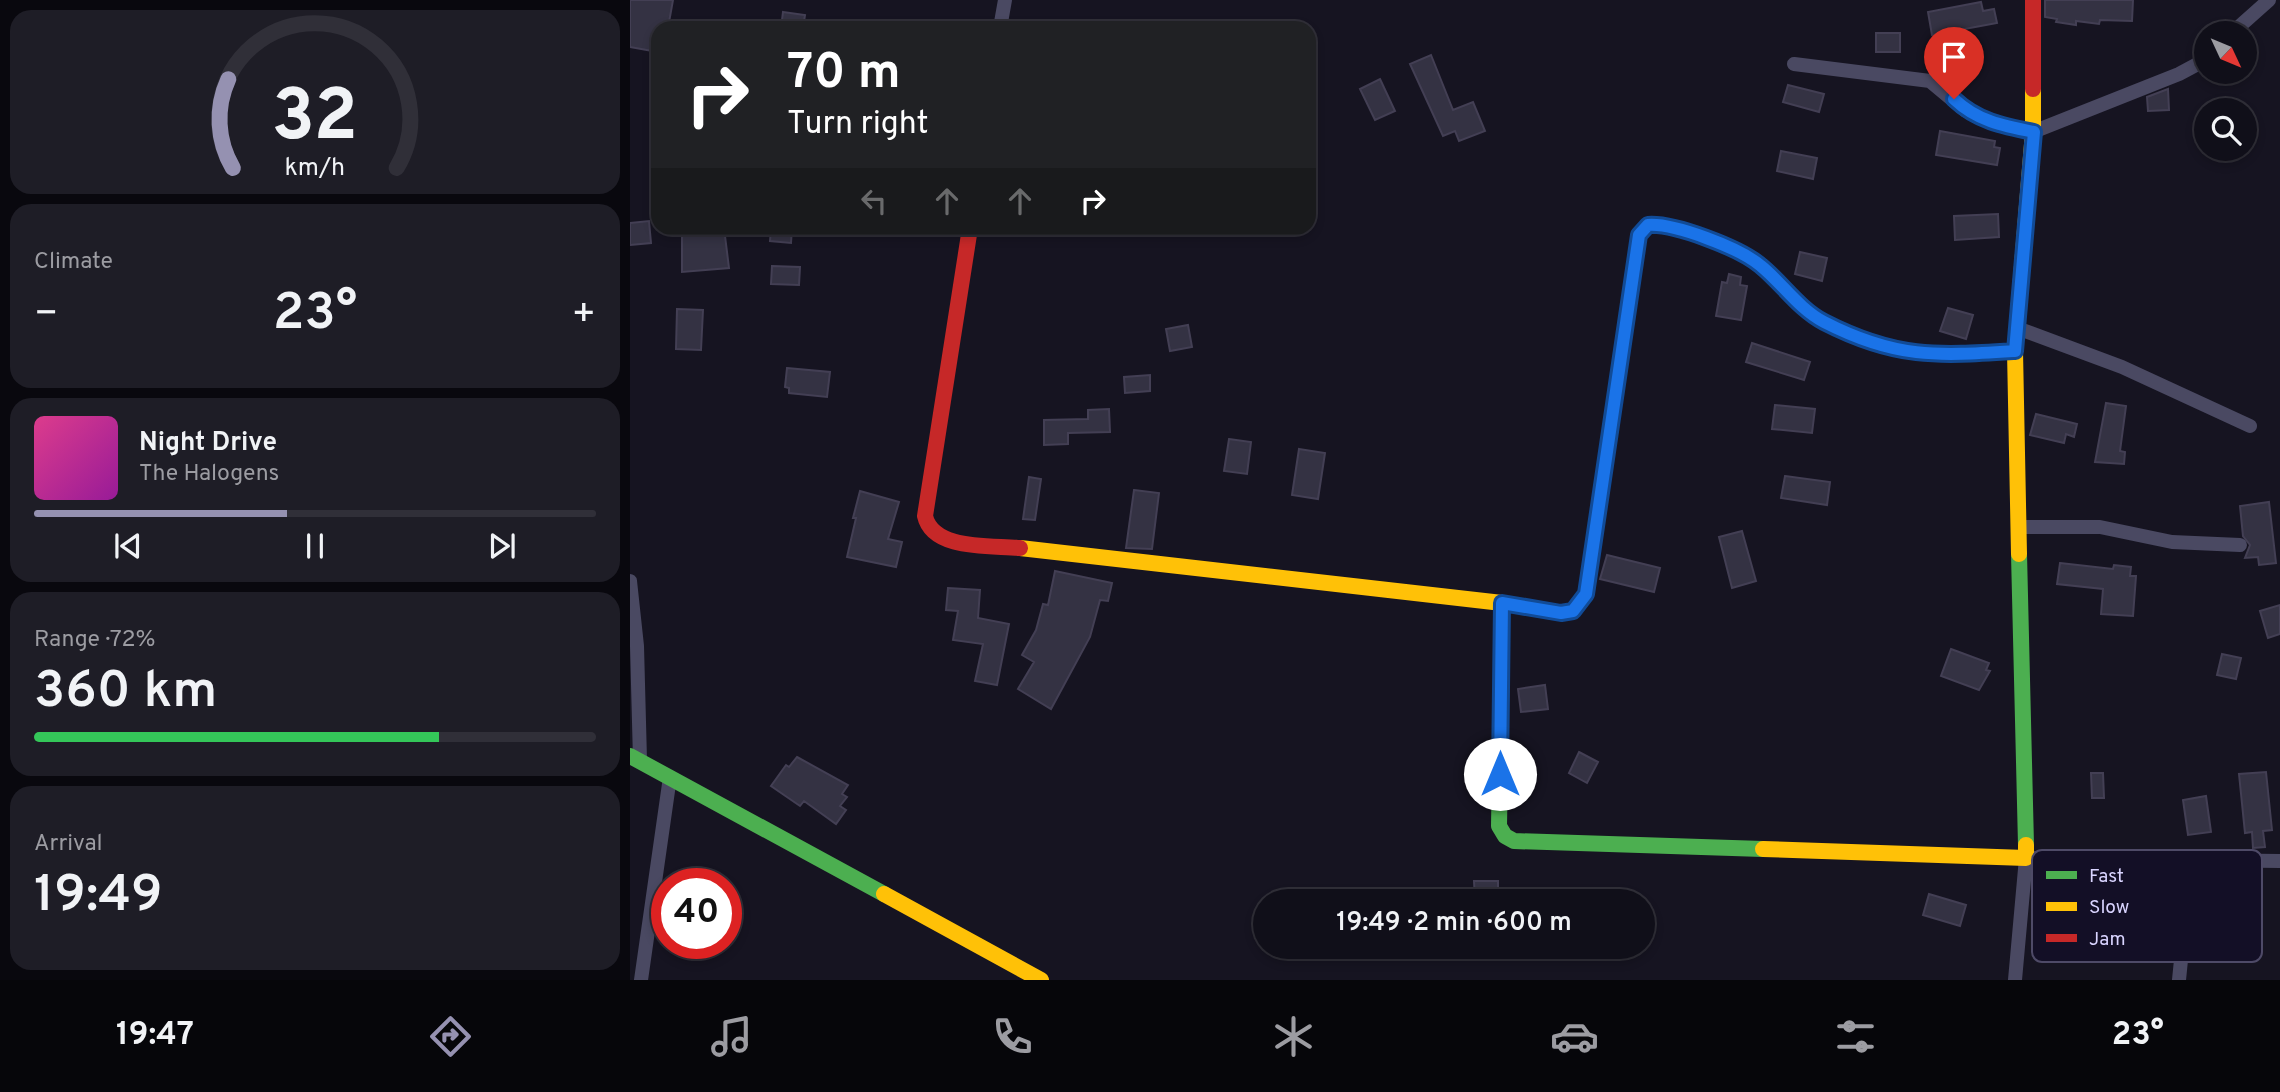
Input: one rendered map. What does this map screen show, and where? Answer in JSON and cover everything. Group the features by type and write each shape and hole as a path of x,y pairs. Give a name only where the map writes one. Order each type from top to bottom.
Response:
{"street":[{"path":"1001,21 1004,0"},
{"path":"2015,980 2026,858 2021,527 2015,351 2034,132 2033,0"},
{"path":"2245,21 2269,0"},
{"path":"1794,64 1930,81 1966,111 1992,123 2034,132 2179,74 2194,65"},
{"path":"969,235 925,516 927,525 935,535 975,543 1502,603 1561,613 1573,611 1586,594 1639,235 1648,225 1663,224 1749,257 1822,321 1883,348 1939,356 2015,351"},
{"path":"2017,328 2122,367 2250,426"},
{"path":"2021,527 2100,527 2172,542 2240,545"},
{"path":"630,581 637,646 635,758 1041,980"},
{"path":"1502,603 1499,826 1505,836 1514,842 2032,858"},
{"path":"641,980 670,777"},
{"path":"2262,861 2280,861"},
{"path":"2179,980 2181,962"}],"building":[{"path":"630,0 673,0 669,21 651,21 651,51 630,47"},
{"path":"2045,0 2133,0 2132,21 2100,20 2099,24 2076,21 2076,25 2056,22 2057,19 2045,17"},
{"path":"1981,2 1983,11 1994,9 1997,23 1932,35 1928,12"},
{"path":"783,12 805,15 804,21 782,21"},
{"path":"1876,33 1900,33 1900,52 1876,52"},
{"path":"1431,55 1453,110 1473,102 1485,131 1459,141 1455,131 1443,136 1410,64"},
{"path":"1380,79 1395,111 1375,120 1360,89"},
{"path":"1788,85 1824,94 1819,112 1783,102"},
{"path":"2168,89 2169,110 2148,111 2147,97"},
{"path":"1940,131 1995,141 1994,147 2000,148 1997,165 1936,155"},
{"path":"1781,151 1817,158 1813,179 1777,171"},
{"path":"1998,214 1999,237 1955,240 1954,216"},
{"path":"649,221 651,243 630,245 630,223"},
{"path":"682,235 725,235 729,268 682,272"},
{"path":"770,235 792,235 791,243 770,241"},
{"path":"1800,252 1827,258 1822,281 1795,274"},
{"path":"772,266 800,267 799,285 771,284"},
{"path":"1729,274 1741,277 1740,285 1747,286 1741,320 1716,316 1722,282 1727,283"},
{"path":"1948,308 1973,315 1966,339 1940,331"},
{"path":"677,309 703,310 701,350 676,349"},
{"path":"1188,325 1192,347 1170,351 1166,329"},
{"path":"1752,343 1810,362 1804,380 1746,362"},
{"path":"787,368 830,372 827,397 789,393 789,388 785,387"},
{"path":"1150,375 1150,391 1125,393 1124,377"},
{"path":"2106,403 2126,406 2120,451 2125,452 2124,464 2095,462"},
{"path":"1775,405 1815,409 1812,433 1772,429"},
{"path":"1109,409 1110,432 1068,433 1068,444 1044,445 1044,420 1088,419 1088,410"},
{"path":"2036,414 2077,424 2074,437 2066,434 2064,443 2030,435"},
{"path":"1229,439 1251,442 1247,474 1224,471"},
{"path":"1299,449 1325,453 1318,499 1292,495"},
{"path":"1785,476 1830,482 1827,505 1781,498"},
{"path":"1029,477 1041,479 1035,520 1023,519"},
{"path":"1134,490 1159,493 1152,549 1126,548"},
{"path":"860,491 899,502 888,539 902,542 896,567 847,557"},
{"path":"2269,502 2276,563 2259,565 2258,557 2245,558 2250,545 2243,536 2240,506"},
{"path":"1742,531 1756,581 1732,588 1719,537"},
{"path":"1607,555 1660,568 1654,592 1600,579"},
{"path":"2060,563 2113,569 2114,565 2131,567 2130,576 2136,576 2133,616 2101,614 2103,589 2057,584"},
{"path":"1055,571 1112,583 1108,601 1100,600 1090,637 1051,709 1018,689 1034,662 1022,655 1036,630 1043,604 1048,605"},
{"path":"948,588 980,590 978,618 1009,624 997,685 975,681 983,644 953,640 958,611 946,610"},
{"path":"2280,605 2280,634 2268,638 2260,611"},
{"path":"1951,649 1989,663 1986,670 1990,671 1979,690 1941,676"},
{"path":"2222,654 2241,658 2236,679 2217,675"},
{"path":"1545,685 1548,709 1521,712 1518,689"},
{"path":"1579,752 1598,762 1587,783 1569,773"},
{"path":"797,757 848,785 842,794 847,797 840,806 846,810 836,824 804,801 800,806 771,786 786,765 789,767"},
{"path":"2266,772 2272,830 2263,831 2265,847 2253,848 2252,832 2245,833 2239,774"},
{"path":"2091,773 2103,773 2104,798 2092,798"},
{"path":"2206,796 2211,832 2188,835 2183,800"},
{"path":"1474,881 1498,881 1498,889 1474,889"},
{"path":"1929,894 1966,905 1960,926 1923,915"}],"traffic: fast":[{"path":"2019,554 2026,845"},
{"path":"1501,703 1499,826 1505,836 1514,841 1763,849"},
{"path":"630,756 884,894"}],"traffic: slow":[{"path":"2019,554 2015,351 2033,132 2033,89"},
{"path":"1020,548 1502,603 1501,703"},
{"path":"1763,849 2026,858 2026,845"},
{"path":"884,894 1041,980"}],"traffic: jam":[{"path":"2033,0 2033,89"},
{"path":"969,235 925,516 930,527 951,541 1020,548"}],"route":[{"path":"1500,774 1502,603 1561,613 1573,611 1586,594 1639,235 1648,225 1663,224 1749,257 1763,267 1802,307 1822,321 1883,348 1939,356 2015,351 2034,132 1992,123 1966,111 1954,99"}]}
